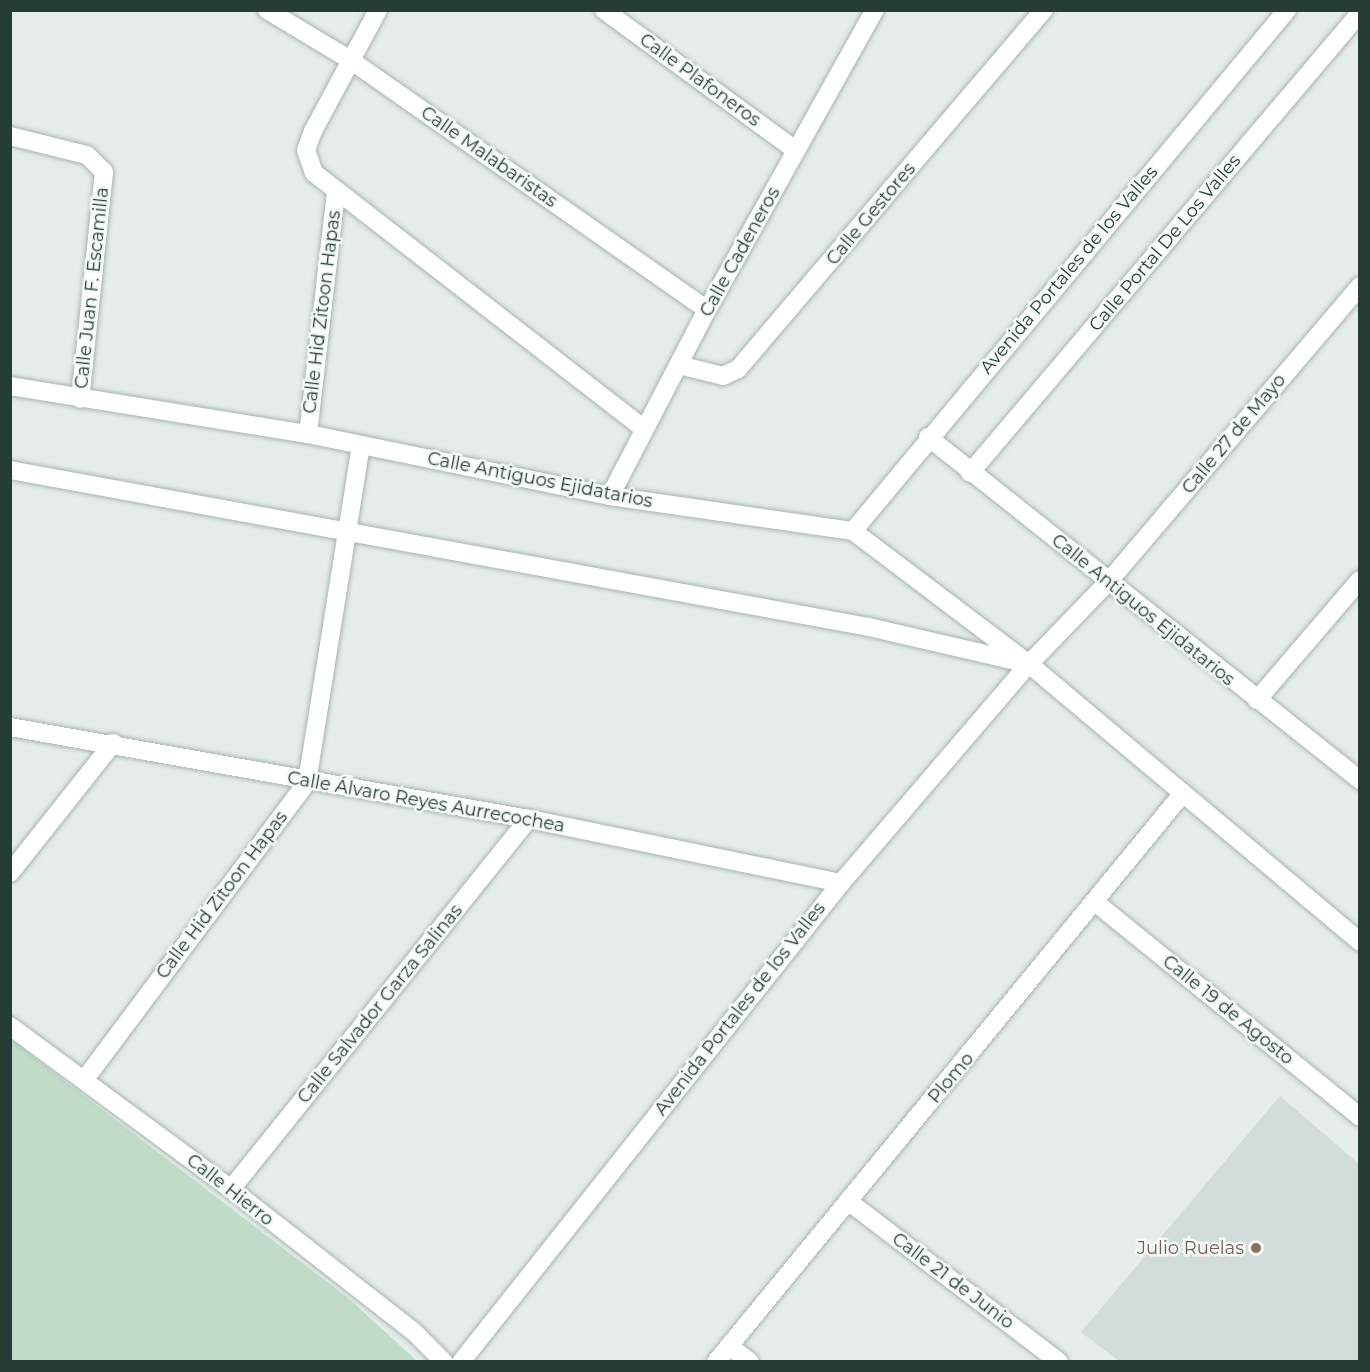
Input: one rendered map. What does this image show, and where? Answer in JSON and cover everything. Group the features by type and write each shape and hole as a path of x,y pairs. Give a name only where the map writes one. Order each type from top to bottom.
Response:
{"street":[{"name":"Calle Malabaristas","path":"267,10 349,59 707,310"},
{"path":"378,10 349,59 313,131 306,150 307,162 336,191 643,428"},
{"name":"Calle Plafoneros","path":"604,10 795,150"},
{"name":"Calle Cadeneros","path":"610,495 643,428 707,310 875,10"},
{"name":"Calle Gestores","path":"679,365 723,376 738,369 1044,10"},
{"name":"Avenida Portales de los Valles","path":"853,531 928,437 1287,10"},
{"name":"Calle Portal De Los Valles","path":"970,473 1359,13"},
{"name":"Calle Juan F. Escamilla","path":"10,136 87,154 104,172 80,399"},
{"name":"Calle Hid Zitoon Hapas","path":"308,434 336,191"},
{"name":"Calle 27 de Mayo","path":"1029,664 1109,581 1359,286"},
{"name":"Calle Antiguos Ejidatarios","path":"10,387 308,434 610,495 853,531 1029,664 1359,942"},
{"name":"Calle Antiguos Ejidatarios","path":"928,437 970,473 1359,780"},
{"name":"Calle Hid Zitoon Hapas","path":"85,1079 307,782 362,446"},
{"name":"Calle Antiguos Ejidatarios","path":"10,470 869,627 1029,664"},
{"path":"1257,700 1359,580"},
{"name":"Avenida Portales de los Valles","path":"461,1362 841,883 1029,664"},
{"name":"Calle Álvaro Reyes Aurrecochea","path":"10,727 113,743 307,782 529,819 841,883"},
{"path":"10,873 113,743"},
{"name":"Plomo","path":"716,1362 1096,903 1183,793"},
{"name":"Calle Salvador Garza Salinas","path":"231,1189 529,819"},
{"name":"Calle 19 de Agosto","path":"1096,903 1359,1117"},
{"name":"Calle Hierro","path":"10,1026 85,1079 231,1189 415,1334 444,1362"},
{"name":"Calle 21 de Junio","path":"848,1202 1059,1362"},
{"path":"729,1346 750,1362"}],"shaded area":[{"name":"Julio Ruelas","path":"1280,1096 1359,1164 1359,1361 1119,1361 1081,1332"}],"green space":[{"path":"10,1039 348,1298 417,1361 11,1361"}],"place":[{"name":"Julio Ruelas","path":"1256,1248"}]}
